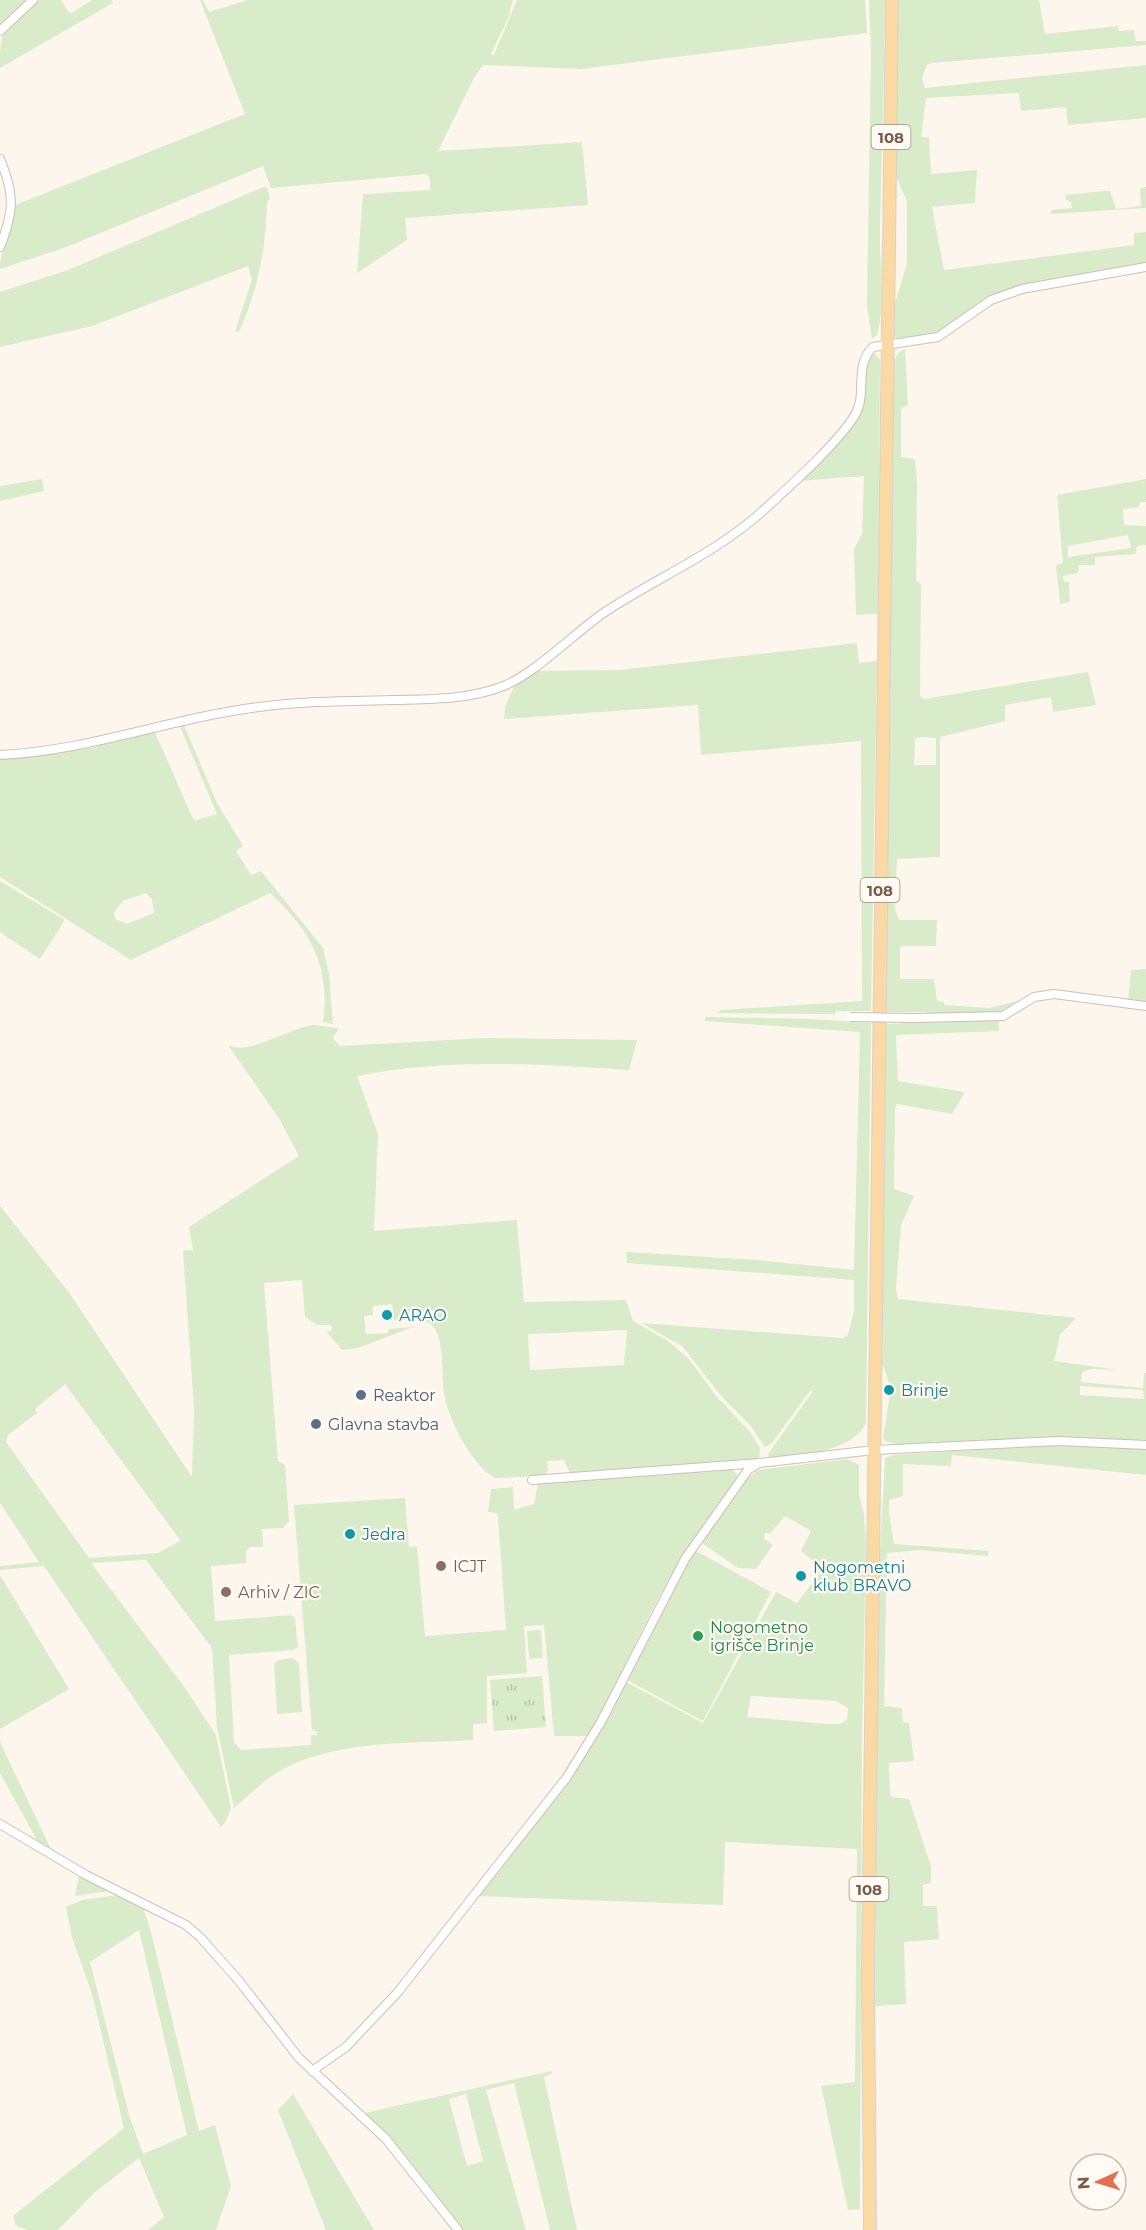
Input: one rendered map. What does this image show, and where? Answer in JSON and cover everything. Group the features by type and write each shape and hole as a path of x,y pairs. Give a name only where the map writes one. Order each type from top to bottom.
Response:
{"main road":[{"name":"108","path":"870,2230 868,1977 892,0"}],"street":[{"path":"0,31 33,0"},
{"path":"0,159 12,194 9,221 0,247"},
{"path":"0,755 70,748 186,719 261,707 306,702 459,697 512,683 604,613 722,543 763,511 847,425 859,403 864,358 873,347 938,337 991,300 1022,289 1146,267"},
{"path":"850,1017 1003,1016 1034,997 1054,994 1146,1006"},
{"path":"532,1480 759,1463 874,1450 1059,1441 1146,1445"},
{"path":"312,2071 346,2047 398,1992 567,1777 601,1722 685,1559 748,1470 759,1463"},
{"path":"0,1824 86,1875 186,1925 214,1952 312,2071 386,2139 458,2230"}],"green space":[{"path":"0,0 26,0 0,25"},
{"path":"37,0 61,0 70,14 92,0 111,0 113,3 0,68 1,43 6,28"},
{"path":"200,0 203,0 209,12 248,0 513,0 509,16 491,54 494,55 517,0 865,0 867,33 581,69 483,65 475,76 438,151 582,142 588,205 405,218 407,240 357,273 363,194 430,190 430,178 426,174 271,188 263,166 64,248 0,269 2,252 15,205 245,114"},
{"path":"869,0 885,0 880,225 881,308 877,335 872,339 867,306 871,49"},
{"path":"898,0 1039,0 1045,34 1118,26 1119,31 1134,30 1136,41 1146,41 1146,45 931,63 927,65 922,77 925,88 1146,65 1146,118 1068,125 1066,107 1021,111 1019,93 926,98 921,137 929,137 931,174 977,170 975,203 932,207 944,270 1134,245 1134,233 1146,232 1146,264 1021,285 983,301 943,331 933,335 899,340 894,335 893,311 907,263 907,201 896,177"},
{"path":"266,186 270,198 267,202 260,268 239,332 235,331 252,280 248,266 92,326 0,347 0,292 68,270"},
{"path":"1146,187 1146,208 1050,214 1052,210 1072,208 1071,202 1066,200 1065,195 1104,191 1110,191 1116,209 1141,206 1140,188"},
{"path":"905,349 908,405 901,409 901,457 915,459 917,484 916,581 921,584 920,696 924,699 1088,672 1096,705 1053,712 1051,697 1005,705 1005,721 940,737 940,857 897,859 895,910 899,920 937,920 936,946 900,946 900,979 934,979 937,1001 944,1002 944,1005 989,1008 1022,1000 997,1014 928,1016 925,1012 886,1012 893,364 898,353","holes":["915,738 936,738 936,765 914,765"]},
{"path":"874,353 880,360 878,614 856,615 854,549 862,534 864,476 798,481 854,420 865,364"},
{"path":"42,479 44,491 0,501 0,486"},
{"path":"1146,479 1146,502 1140,502 1139,507 1123,509 1124,525 1146,526 1146,545 1137,546 1136,554 1095,557 1095,565 1079,565 1078,573 1063,576 1064,582 1069,582 1070,602 1060,604 1056,565 1063,563 1057,495","holes":["1128,535 1131,548 1068,557 1068,546"]},
{"path":"857,643 859,663 877,661 871,1011 836,1011 834,1014 716,1013 721,1010 862,1001 861,741 701,755 698,705 504,719 505,707 515,684 533,671 619,670"},
{"path":"183,723 217,803 243,846 236,851 251,875 261,871 323,948 329,974 333,1024 323,1022 324,983 314,950 296,921 270,893 131,960 0,877 0,758 91,748 154,730 194,821 217,814 179,724","holes":["146,893 152,899 154,913 127,924 115,919 114,912 123,901"]},
{"path":"0,881 65,920 40,959 0,932"},
{"path":"1146,969 1146,1004 1128,1003 1131,970"},
{"path":"705,1017 871,1023 866,1423 859,1433 849,1440 824,1451 770,1458 768,1454 813,1391 810,1391 772,1443 765,1447 750,1425 723,1398 682,1346 641,1323 843,1338 848,1335 854,1311 854,1280 627,1263 626,1252 758,1260 854,1270 860,1032 705,1021"},
{"path":"999,1020 999,1031 896,1035 898,1081 965,1092 952,1114 897,1104 895,1109 894,1189 914,1196 901,1225 896,1289 898,1299 1076,1318 1060,1335 1054,1361 1118,1370 1091,1369 1082,1372 1081,1382 1143,1388 1144,1373 1146,1373 1146,1441 946,1445 936,1441 912,1446 887,1442 883,1438 891,1388 882,1363 886,1024","holes":["1080,1386 1143,1390 1144,1399 1080,1395"]},
{"path":"314,1025 339,1028 333,1038 340,1046 486,1038 637,1040 629,1070 493,1064 390,1070 357,1076 378,1134 374,1231 517,1220 524,1302 626,1300 633,1321 668,1341 690,1360 716,1396 751,1433 760,1448 759,1459 570,1473 564,1460 547,1461 548,1470 544,1476 495,1478 486,1472 470,1453 450,1416 444,1393 439,1339 433,1326 419,1319 394,1320 392,1304 373,1306 373,1315 364,1316 366,1334 388,1333 389,1329 413,1327 358,1348 342,1350 326,1331 332,1331 331,1325 318,1325 305,1317 302,1280 264,1283 278,1461 285,1465 289,1521 283,1528 262,1529 263,1547 250,1547 246,1551 246,1563 211,1566 215,1621 291,1615 295,1618 298,1647 294,1650 229,1655 234,1742 241,1750 311,1745 311,1735 317,1735 316,1731 312,1730 294,1505 405,1498 409,1547 417,1546 425,1636 506,1630 498,1517 497,1513 488,1512 491,1489 513,1487 514,1510 534,1504 538,1483 731,1469 737,1474 732,1492 692,1542 677,1565 590,1736 554,1736 544,1625 524,1626 527,1673 487,1676 487,1723 473,1724 473,1740 396,1743 344,1749 319,1755 295,1763 273,1775 234,1808 217,1727 212,1648 146,1560 91,1563 185,1688 216,1735 231,1808 221,1827 44,1566 0,1570 0,1566 39,1562 0,1503 0,1206 70,1294 192,1477 194,1409 183,1251 193,1250 189,1227 299,1156 280,1120 228,1045 246,1047","holes":["627,1330 624,1365 530,1370 528,1334","65,1384 180,1540 180,1541 158,1553 89,1558 6,1442 8,1435 37,1413 35,1409"]},
{"path":"1058,1445 1146,1448 1146,1475 952,1455 951,1466 903,1464 903,1496 889,1500 894,1544 989,1551 988,1556 920,1550 887,1553 884,1706 902,1708 903,1722 909,1723 914,1761 889,1763 890,1794 891,1797 909,1799 931,1866 931,1883 923,1885 923,1906 937,1906 939,1939 904,1942 906,2004 875,2006 878,1590 885,1458 892,1455"},
{"path":"848,1459 859,1465 859,1495 864,1514 866,1545 862,1735 860,2209 848,2210 821,2086 855,2082 857,1849 725,1842 723,1905 475,1896 537,1820 624,1681 703,1723 776,1592 797,1603 823,1569 801,1551 811,1531 785,1516 770,1534 765,1532 764,1539 773,1545 756,1569 738,1568 703,1544 703,1537 745,1481 758,1470","holes":["751,1696 836,1701 848,1708 847,1720 840,1724 747,1717"]},
{"name":"Nogometno igrišče Brinje","path":"694,1550 771,1592 703,1721 625,1679"},
{"path":"0,1575 69,1689 0,1729"},
{"path":"541,1630 543,1658 529,1659 527,1631"},
{"path":"293,1658 299,1663 302,1712 277,1714 274,1664 278,1660"},
{"path":"542,1676 546,1727 494,1731 490,1680"},
{"path":"0,1742 51,1850 38,1842 0,1773"},
{"path":"79,1875 109,1891 75,1896"},
{"path":"117,1895 143,1907 199,2131 215,2125 231,2186 216,2230 148,2230 164,2217 139,2158 95,2192 58,2230 27,2230 15,2225 14,2215 124,2128 92,1994 72,1937 66,1907 82,1900","holes":["139,1930 187,2135 143,2154 129,2115 90,1962"]},
{"path":"551,2071 552,2074 544,2077 577,2230 550,2230 514,2083 486,2090 526,2230 463,2230 385,2132 365,2113","holes":["466,2094 483,2161 467,2166 449,2099"]},
{"path":"293,2094 374,2230 326,2230 278,2110"}],"place":[{"name":"ARAO","path":"387,1315"},
{"name":"Brinje","path":"889,1390"},
{"name":"Reaktor","path":"361,1395"},
{"name":"Glavna stavba","path":"316,1424"},
{"name":"Jedra","path":"350,1534"},
{"name":"ICJT","path":"441,1566"},
{"name":"Nogometni klub BRAVO","path":"801,1576"},
{"name":"Arhiv / ZIC","path":"226,1592"},
{"name":"Nogometno igrišče Brinje","path":"698,1636"}]}
